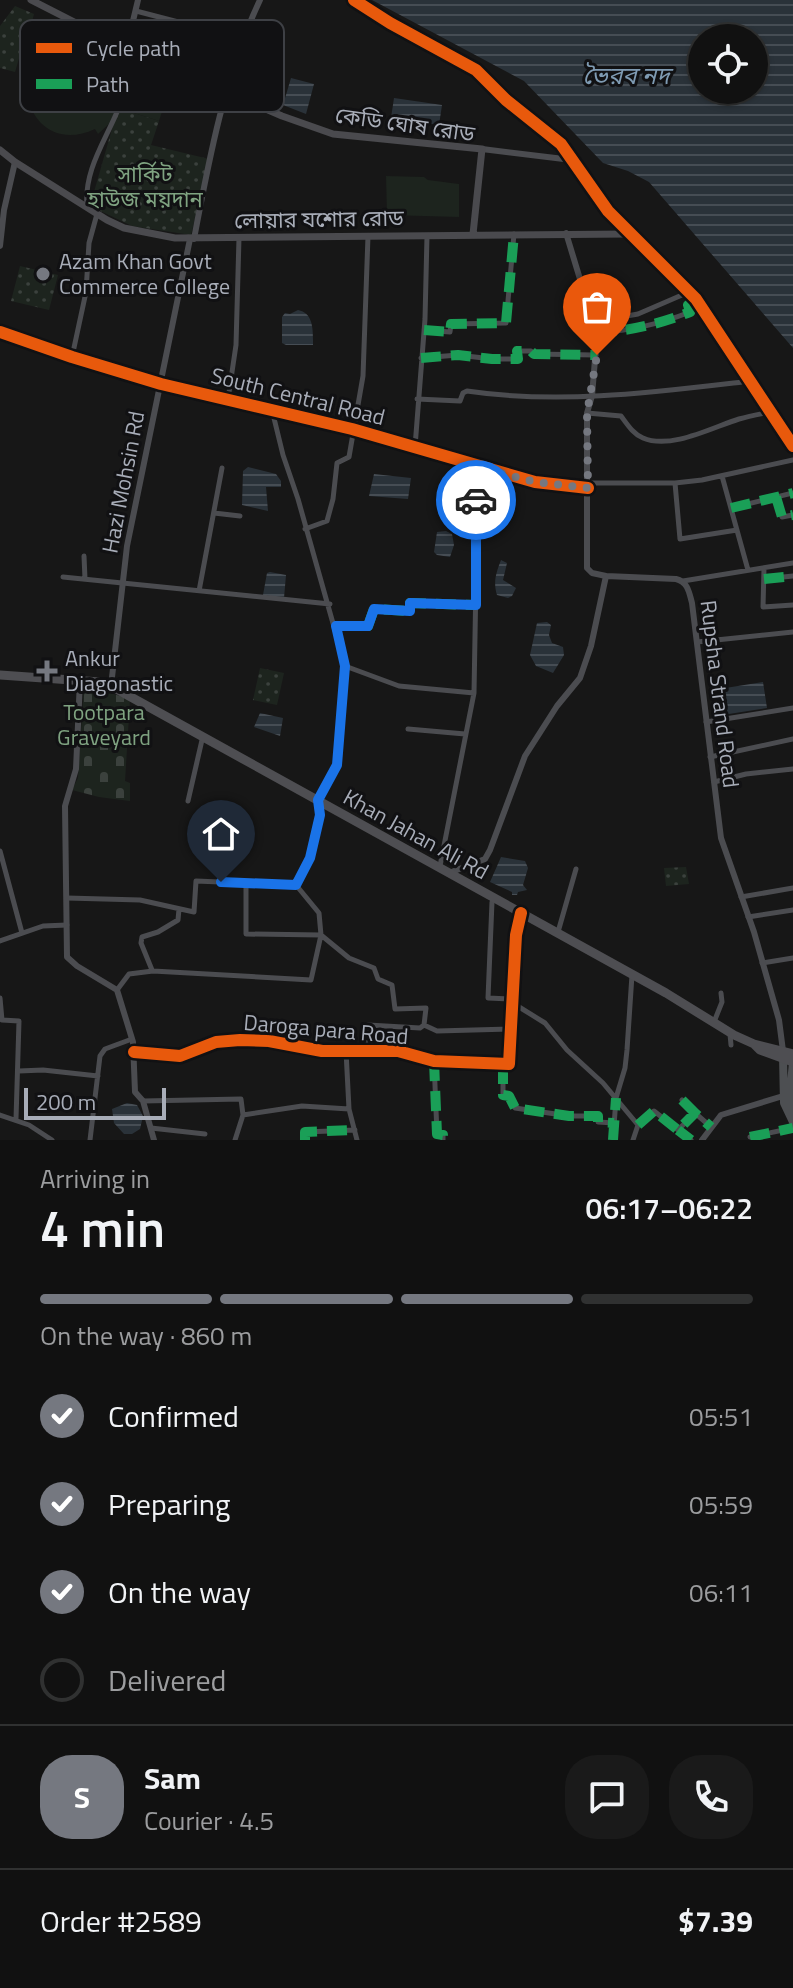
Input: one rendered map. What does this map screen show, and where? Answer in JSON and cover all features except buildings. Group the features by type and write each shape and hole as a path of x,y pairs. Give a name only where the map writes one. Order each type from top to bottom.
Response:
{"highway":[{"name":"Khan Jahan Ali Rd","path":"0,677 100,682 111,686 492,902 557,933 632,977"},
{"name":"Khan Jahan Ali Rd","path":"80,682 109,689 440,866 520,915 730,1033 789,1058"}],"main road":[{"name":"কেডি ঘোষ রোড","path":"31,0 69,20"},
{"name":"কেডি ঘোষ রোড","path":"276,112 333,134 482,149 473,234"},
{"name":"লোয়ার যশোর রোড","path":"0,150 97,214 124,228 159,236 192,239 629,234"},
{"path":"789,1058 787,1113 793,1125"},
{"path":"789,1095 793,1110"}],"street":[{"path":"134,20 138,0"},
{"name":"Hazi Mohsin Rd","path":"252,20 260,0"},
{"path":"354,0 476,70 506,100 561,144 608,211 696,299 793,446"},
{"path":"136,11 171,20"},
{"path":"86,207 86,192 99,146 116,112"},
{"name":"Hazi Mohsin Rd","path":"111,686 121,582 171,325 222,112"},
{"path":"482,149 572,160"},
{"path":"0,245 15,162"},
{"path":"72,357 86,292 89,243 97,214"},
{"path":"449,873 485,859 490,850 525,756 583,670 606,576 592,573 587,568 587,413 597,355 596,333 566,233"},
{"path":"424,330 450,332 451,324 506,323 514,234"},
{"path":"415,447 427,235"},
{"path":"305,529 327,521 337,463 349,457 363,376 368,236"},
{"path":"228,399 236,345 239,238"},
{"path":"593,322 638,314 689,292"},
{"path":"596,333 626,331 669,320 690,312 688,305 696,299"},
{"name":"South Central Road","path":"0,332 161,384 352,429 535,482 588,485"},
{"path":"421,358 458,355 518,359 517,351 597,355"},
{"path":"417,399 460,401 467,391 503,396 651,394 751,381"},
{"path":"271,409 330,604 345,666 337,765 319,802 320,815 310,858 296,885"},
{"path":"587,413 621,416 644,439 661,440 706,433 738,419 770,412"},
{"path":"588,485 675,483 793,460"},
{"path":"440,866 474,693 478,467"},
{"path":"199,591 222,468"},
{"path":"722,476 748,570"},
{"path":"675,483 680,539 737,530"},
{"path":"731,508 793,493"},
{"path":"776,497 782,517 793,515"},
{"path":"214,513 240,516"},
{"path":"84,556 85,579"},
{"path":"683,581 793,563"},
{"path":"764,568 763,607 793,605"},
{"name":"Rupsha Strand Road","path":"606,576 683,581 687,586 692,603 721,838 748,917 789,1058"},
{"path":"764,579 793,576"},
{"path":"63,577 330,604"},
{"path":"336,626 368,626 374,609 410,611 410,603 476,605"},
{"path":"697,642 793,632"},
{"path":"345,666 399,686 474,693"},
{"path":"80,682 76,769 65,806 67,957 117,990 132,1039 134,1088 143,1101 154,1140"},
{"path":"706,722 793,708"},
{"path":"408,729 465,734"},
{"path":"710,757 793,739"},
{"path":"188,801 202,740"},
{"path":"714,782 746,774 793,769"},
{"path":"0,851 22,933"},
{"path":"557,933 576,869"},
{"path":"67,898 140,900 194,912 196,881 296,885 319,913 321,935 311,980 153,971 129,974 117,990"},
{"path":"246,883 246,934 321,935 349,958 374,968 378,979 392,985 395,1009 426,1008 424,1025"},
{"path":"741,897 793,888"},
{"path":"492,902 488,998 511,1000 545,1023 638,1125"},
{"path":"153,971 141,943 142,937 178,920 179,909"},
{"path":"748,917 793,910"},
{"path":"520,915 511,1000 509,1064 503,1064 503,1095 509,1096 515,1108 543,1110 547,1114 598,1116 598,1122 614,1123"},
{"path":"0,941 43,926 67,925"},
{"path":"762,963 793,958"},
{"path":"613,1140 616,1098 625,1068 632,977"},
{"path":"713,1023 722,1002 721,993"},
{"path":"0,998 2,1020 19,1021 16,1119"},
{"path":"368,1051 368,1025 420,1028 424,1025"},
{"path":"424,1025 437,1031 510,1029"},
{"path":"730,1033 731,1045"},
{"path":"90,1140 100,1056 105,1049 132,1039"},
{"name":"Daroga para Road","path":"134,1052 180,1056 216,1042 240,1040 346,1051 398,1051 434,1061 503,1064"},
{"path":"346,1051 349,1109 357,1140"},
{"path":"434,1061 437,1134 443,1135 443,1140"},
{"path":"19,1071 43,1070 98,1076"},
{"path":"702,1140 721,1115 789,1095"},
{"path":"143,1101 241,1099 243,1115 235,1140"},
{"path":"682,1100 711,1127"},
{"path":"243,1115 302,1106 349,1109"},
{"path":"633,1140 638,1125 654,1111 691,1140"},
{"path":"678,1130 695,1113"},
{"path":"0,1115 16,1119 52,1140"},
{"path":"750,1137 793,1125"},
{"path":"151,1128 205,1134"},
{"path":"305,1140 305,1132 355,1130"}],"green space":[{"path":"15,6 34,14 32,20 20,20 20,55 15,72 0,68 0,26"},
{"path":"33,112 116,112 98,134 95,129 77,135 61,134 37,119"},
{"name":"সার্কিট হাউজ ময়দান","path":"117,112 131,112 159,121 151,145 209,159 191,235 132,226 90,206"},
{"path":"131,112 162,112 159,121"},
{"path":"386,176 424,177 459,184 459,217 387,215"},
{"name":"Azam Khan Govt Commerce College","path":"20,266 58,275 49,310 11,301"},
{"path":"260,668 284,673 277,705 253,700"},
{"name":"Tootpara Graveyard","path":"84,685 130,699 125,781 130,783 130,801 72,790 78,778"},
{"path":"686,867 689,884 666,886 664,868"}],"water":[{"name":"ভৈরব নদ","path":"372,0 793,0 793,348 649,182 603,163 524,81"},
{"path":"291,78 314,84 306,114 284,105"},
{"path":"394,98 442,105 439,125 391,118"},
{"path":"298,310 310,319 313,345 282,343 282,317 285,313"},
{"path":"248,467 276,474 281,481 281,487 266,487 268,511 242,505 243,471"},
{"path":"374,474 411,478 408,499 369,496"},
{"path":"437,532 452,534 454,545 450,557 434,552"},
{"path":"501,560 507,563 503,580 516,588 508,598 497,595 496,590"},
{"path":"267,573 286,575 284,598 263,595"},
{"path":"547,622 551,625 549,635 552,643 563,647 564,655 553,673 536,666 530,655 537,623"},
{"path":"763,682 767,708 716,716 713,690"},
{"path":"260,713 283,718 280,736 254,727"},
{"path":"501,857 525,861 528,868 523,885 527,890 512,895 512,892 490,882"},
{"path":"127,1103 137,1105 143,1116 140,1129 132,1134 124,1134 114,1123 112,1109"}],"marked path":[{"path":"424,330 450,332 451,324 506,323 514,234"},
{"path":"596,333 632,329 679,316 690,312 688,305 696,299"},
{"path":"421,358 458,355 518,359 517,351 597,355"},
{"path":"731,508 793,493"},
{"path":"776,497 782,517 793,515"},
{"path":"764,579 793,576"},
{"path":"336,626 368,626 374,609 410,611 410,603 476,605"},
{"path":"434,1061 437,1134 443,1135 443,1140"},
{"path":"503,1064 503,1095 509,1096 515,1108 569,1116 598,1116 598,1122 614,1123"},
{"path":"613,1140 616,1098"},
{"path":"682,1100 695,1113"},
{"path":"638,1125 654,1111 678,1130 695,1113 711,1127"},
{"path":"750,1137 793,1128"},
{"path":"305,1140 305,1132 355,1130"},
{"path":"678,1130 691,1140"}],"cycle path":[{"path":"354,0 476,70 506,100 561,144 608,211 696,299 793,446"},
{"path":"0,332 161,384 352,429 535,482 588,488"},
{"path":"134,1052 180,1056 216,1042 240,1040 269,1041 322,1051 398,1051 434,1061 509,1064 516,935 521,913"}],"way so far":[{"path":"476,500 478,467 535,482 588,488 587,413 597,355"}],"place":[{"name":"Azam Khan Govt Commerce College","path":"43,274"},
{"name":"Ankur Diagonastic","path":"47,671"}],"route":[{"path":"221,882 296,885 310,858 320,815 318,800 337,765 345,666 336,626 368,626 374,609 410,611 410,603 476,605 476,500"}]}
